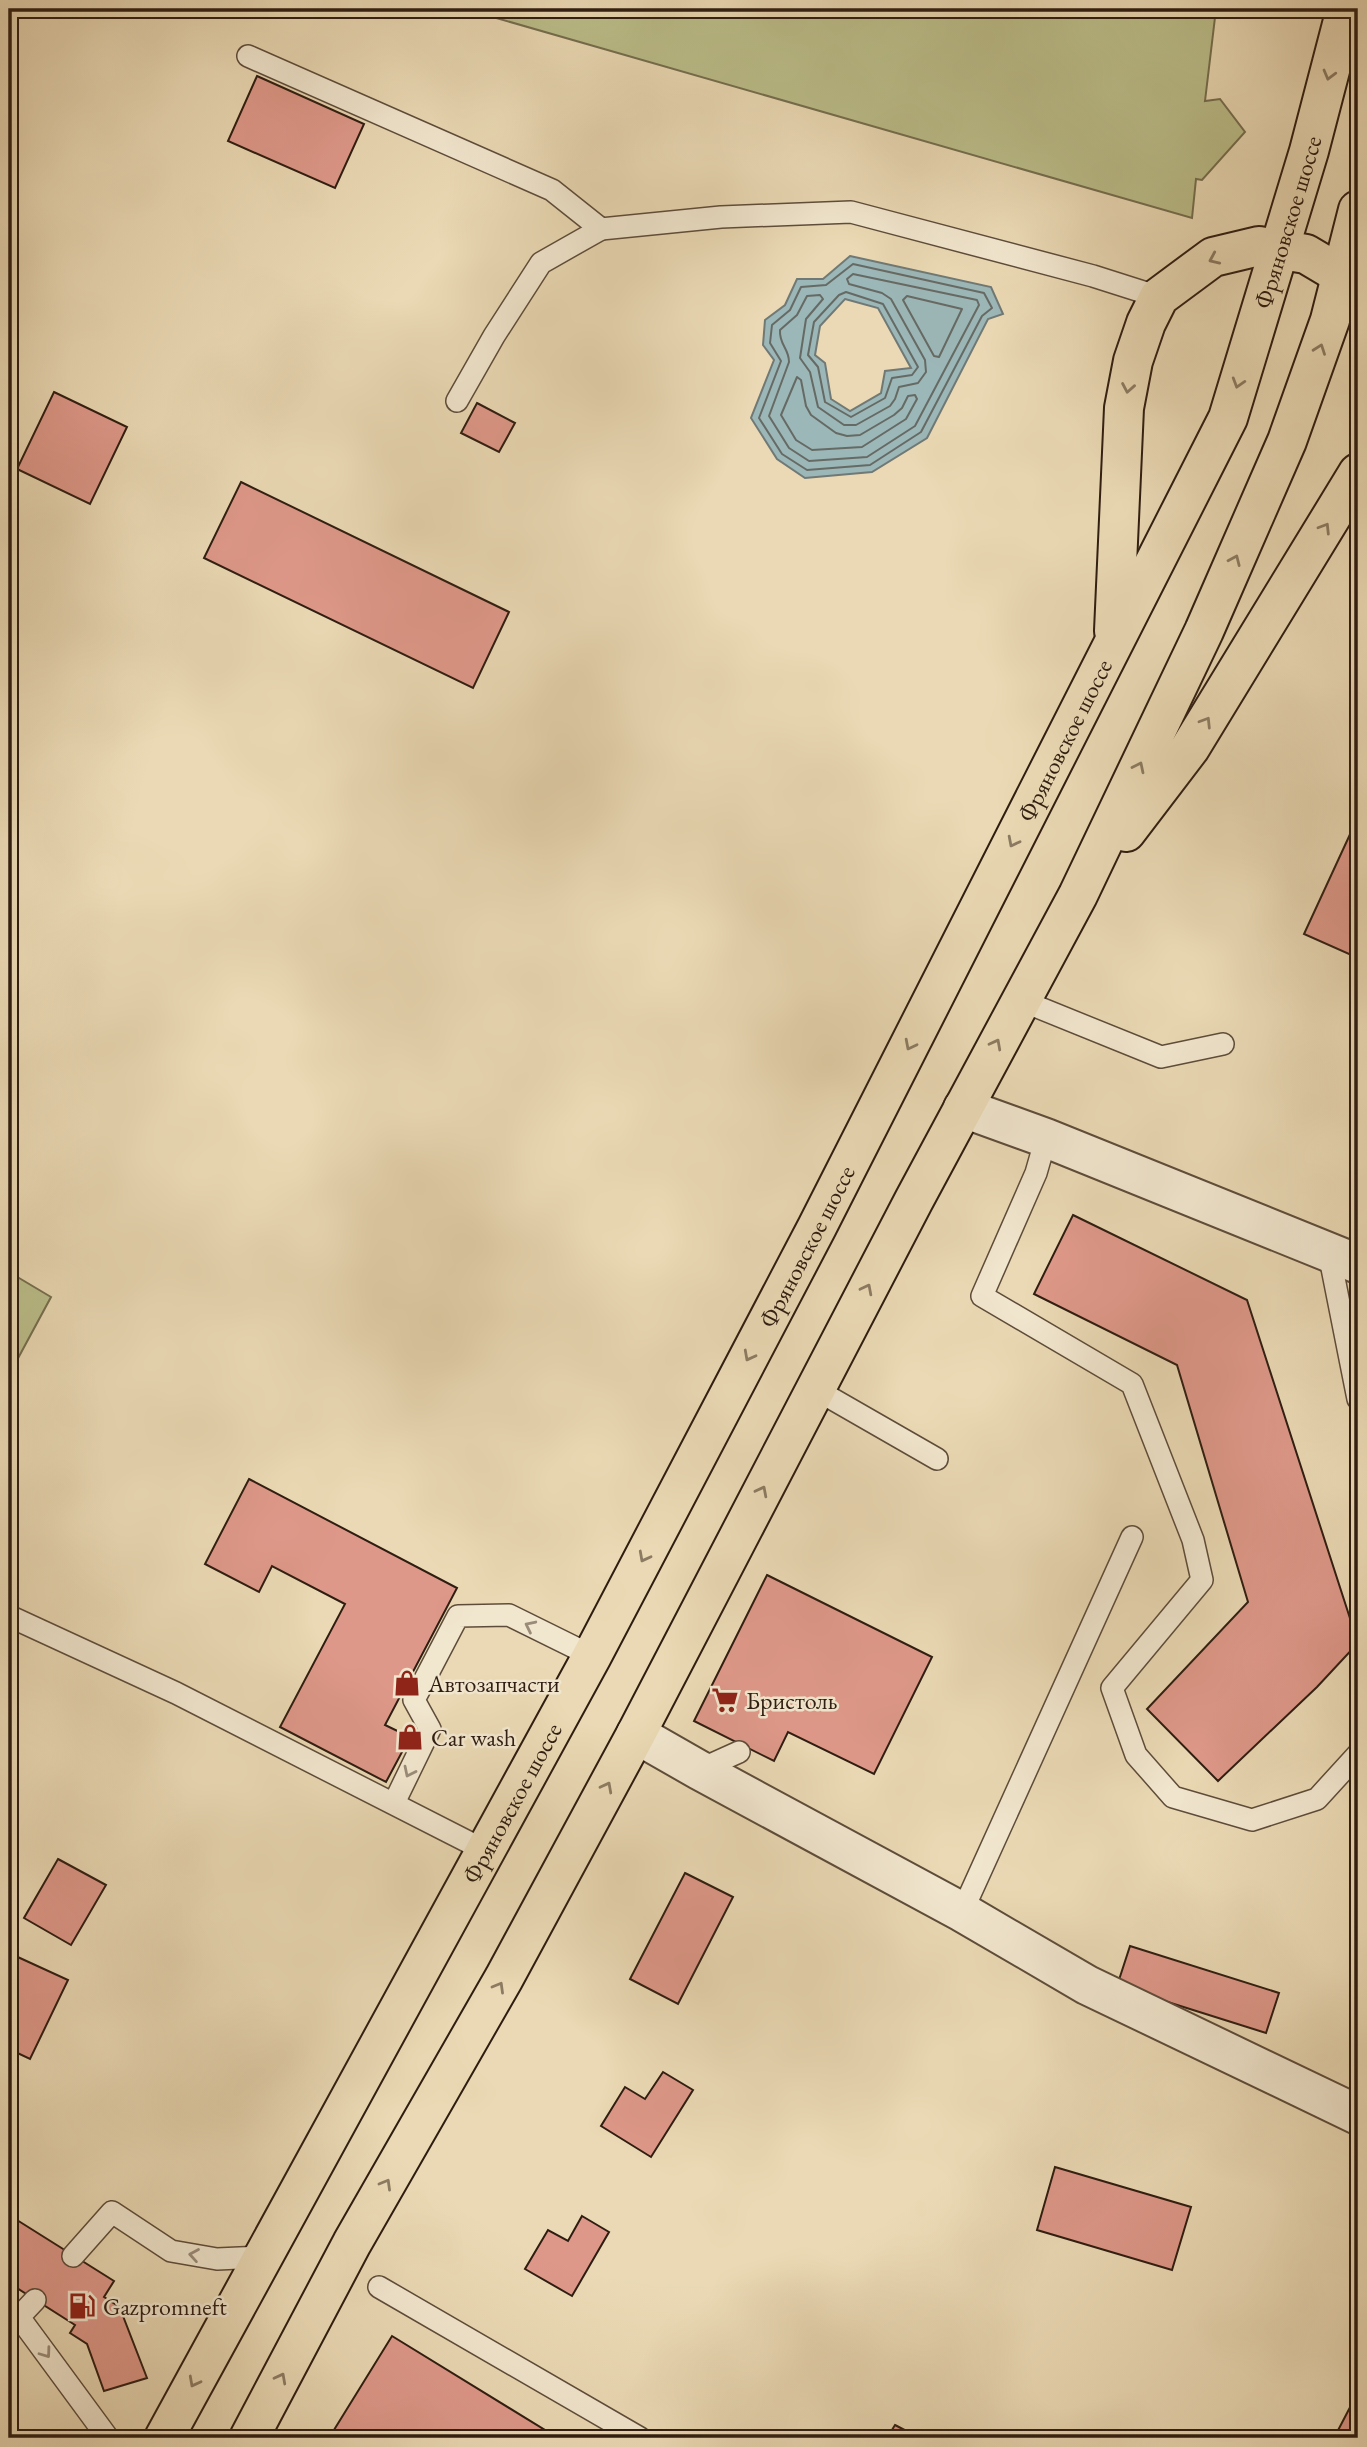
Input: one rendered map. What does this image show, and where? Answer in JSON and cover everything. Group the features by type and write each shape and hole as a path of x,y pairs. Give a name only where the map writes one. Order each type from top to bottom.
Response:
{"main road":[{"name":"Фряновское шоссе","path":"164,2438 592,1656 811,1240 1228,418 1309,151 1346,9"},
{"path":"258,2435 352,2243 504,1978 636,1734 963,1108 1078,895 1204,631 1287,441 1330,320 1353,287 1358,210"},
{"path":"1114,644 1124,408 1133,361 1146,323 1159,297 1213,257 1259,246 1306,254 1353,287"},
{"path":"1078,895 1190,748 1358,473"}],"street":[{"path":"963,1108 1046,1138 1344,1258"},
{"path":"636,1734 962,1912 1087,1985 1358,2115"}],"lane":[{"path":"248,56 552,190 601,229"},
{"path":"457,401 494,336 541,263 601,229 721,217 851,212 1093,276 1159,297"},
{"path":"1020,1000 1161,1057 1223,1044"},
{"path":"1046,1138 1036,1173 982,1296 1132,1384 1193,1540 1202,1580 1112,1688 1136,1755 1173,1797 1252,1820 1317,1799 1358,1754"},
{"path":"1344,1258 1358,1399"},
{"path":"815,1389 937,1459"},
{"path":"962,1912 1132,1536"},
{"path":"394,1803 430,1729 414,1700 458,1616 509,1615 592,1656"},
{"path":"9,1616 176,1693 484,1850"},
{"path":"699,1770 739,1752"},
{"path":"73,2256 112,2212 171,2251 217,2259 262,2257"},
{"path":"379,2287 640,2438"},
{"path":"35,2300 19,2317 107,2438"}],"green space":[{"path":"465,9 1216,9 1205,101 1220,99 1245,132 1202,180 1196,179 1192,218"},
{"path":"9,1272 51,1297 9,1375"}],"water":[{"path":"850,256 991,287 1003,314 988,319 927,438 872,472 805,478 777,459 751,418 774,360 763,345 765,320 785,305 797,279 823,279","holes":["845,299 878,308 911,368 885,371 881,393 850,411 831,399 825,363 815,355 820,326"]}],"building":[{"path":"257,76 364,124 335,188 228,141"},
{"path":"54,392 127,427 90,504 17,469"},
{"path":"477,403 515,423 499,452 461,433"},
{"path":"241,482 509,612 473,688 204,558"},
{"path":"1358,817 1358,958 1304,934"},
{"path":"1073,1215 1247,1300 1358,1643 1317,1687 1218,1781 1147,1709 1248,1602 1177,1365 1034,1294"},
{"path":"249,1479 457,1588 385,1725 410,1737 386,1782 280,1727 345,1604 272,1566 259,1592 205,1564"},
{"path":"767,1575 932,1657 874,1774 788,1732 774,1761 694,1721"},
{"path":"58,1859 106,1885 71,1945 24,1918"},
{"path":"685,1873 733,1897 678,2004 630,1979"},
{"path":"1130,1946 1279,1993 1266,2033 1117,1986"},
{"path":"9,1953 68,1980 30,2059 9,2049"},
{"path":"663,2072 693,2090 651,2157 601,2126 625,2087 645,2099"},
{"path":"1055,2167 1191,2207 1172,2270 1037,2230"},
{"name":"Gazpromneft","path":"9,2215 114,2281 104,2297 129,2313 123,2316 147,2378 104,2391 87,2344 70,2333 75,2325 9,2283"},
{"path":"582,2216 609,2232 572,2296 525,2269 548,2230 568,2241"},
{"path":"392,2336 558,2438 329,2438"},
{"path":"1358,2392 1358,2438 1334,2438"},
{"path":"895,2425 920,2438 887,2438"}],"place":[{"name":"Автозапчасти","path":"407,1683"},
{"name":"Бристоль","path":"725,1700"},
{"name":"Car wash","path":"410,1737"},
{"name":"Gazpromneft","path":"82,2306"}]}
